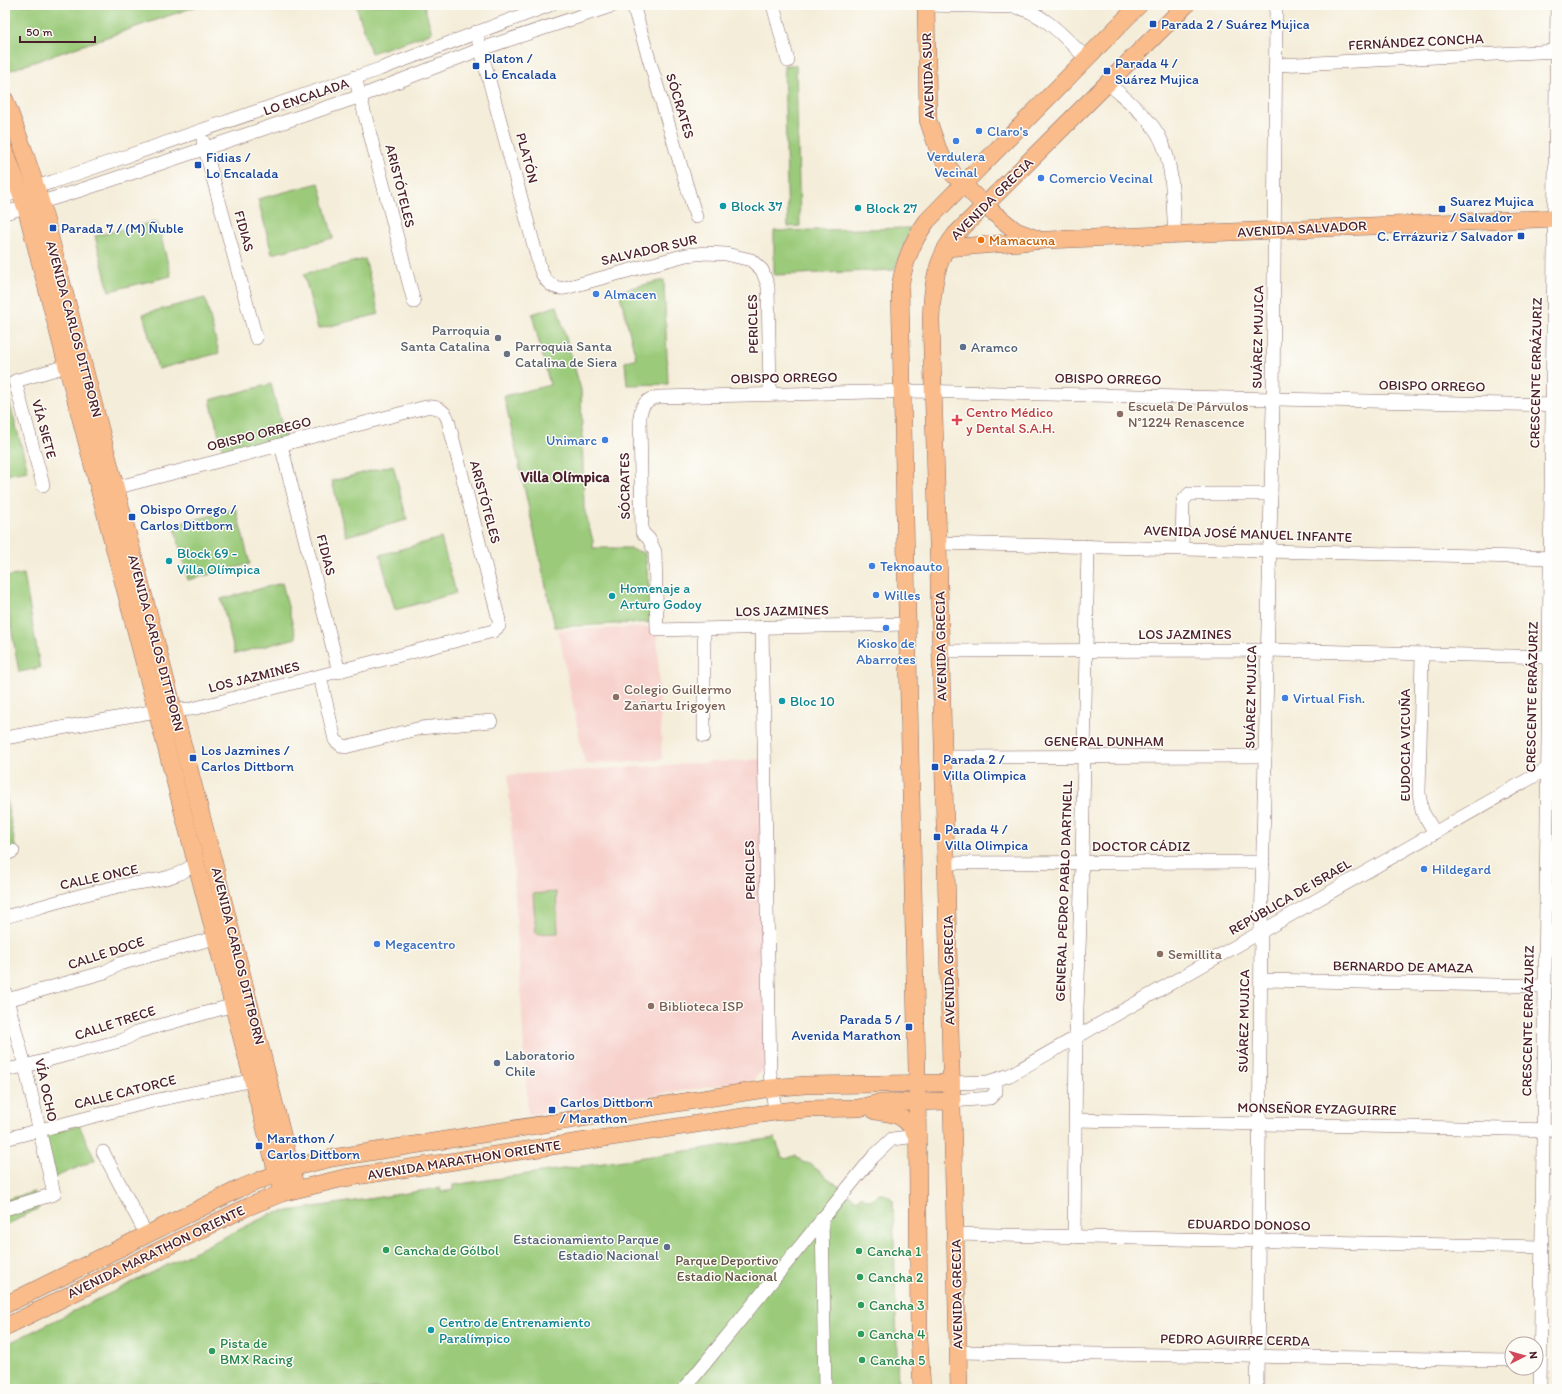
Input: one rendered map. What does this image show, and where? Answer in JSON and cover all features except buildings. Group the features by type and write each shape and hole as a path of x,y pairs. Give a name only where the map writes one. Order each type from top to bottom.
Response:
{"main road":[{"name":"AVENIDA SUR","path":"926,5 928,120 939,152 964,185"},
{"path":"922,1389 918,1322 917,1084 899,297 906,261 912,245 922,228 933,214 964,185 1139,5"},
{"name":"AVENIDA GRECIA","path":"959,1389 944,757 931,299 937,268 946,248 955,235 1186,5"},
{"name":"AVENIDA CARLOS DITTBORN","path":"5,100 25,197 67,366 108,490 156,711 197,862 215,938 254,1080 275,1133"},
{"name":"AVENIDA CARLOS DITTBORN","path":"5,151 25,197 108,490 173,710 289,1191"},
{"name":"AVENIDA SALVADOR","path":"964,185 985,206 1020,234 1032,238 1047,240"},
{"name":"AVENIDA SALVADOR","path":"946,248 1047,240 1555,218"},
{"name":"AVENIDA MARATHON ORIENTE","path":"5,1305 240,1188 284,1171 332,1158 771,1088 805,1085 951,1083"},
{"path":"805,1085 807,1109"},
{"name":"AVENIDA MARATHON ORIENTE","path":"5,1327 245,1208 289,1191 344,1178 774,1112 807,1109 859,1108 878,1103 952,1101"},
{"path":"859,1108 891,1113 902,1117 917,1136"},
{"path":"240,1188 256,1174 263,1165 275,1133 302,1153 332,1158"},
{"path":"403,1146 407,1168"},
{"path":"64,1276 74,1292"}],"street":[{"name":"LO ENCALADA","path":"5,213 25,197 75,174 355,78 550,5"},
{"name":"LO ENCALADA","path":"25,197 81,190 361,96 481,49 614,5"},
{"name":"SÓCRATES","path":"633,5 696,217"},
{"path":"773,5 788,61"},
{"path":"926,5 1015,7 1024,9 1038,16 1087,59"},
{"name":"SUÁREZ MUJICA","path":"1257,1389 1261,932 1276,230 1276,5"},
{"name":"CRESCENTE ERRÁZURIZ","path":"1539,1336 1542,1247 1545,986 1552,843 1552,766 1549,657 1553,558 1557,5"},
{"name":"PLATÓN","path":"476,32 540,268 547,280 555,288"},
{"name":"FERNÁNDEZ CONCHA","path":"1277,65 1556,51"},
{"name":"ARISTÓTELES","path":"355,78 361,96 414,302"},
{"path":"1108,82 1147,119 1164,146 1169,163 1175,235"},
{"name":"FIDIAS","path":"200,131 256,338"},
{"path":"75,174 81,190"},
{"name":"SALVADOR SUR","path":"555,288 565,288 692,254 715,253 751,260"},
{"name":"PERICLES","path":"751,260 762,270 768,286 770,393"},
{"name":"VÍA SIETE","path":"43,485 15,381 67,366"},
{"name":"OBISPO ORREGO","path":"659,397 770,393 933,392 1554,405"},
{"name":"SÓCRATES","path":"657,630 655,552 648,539 642,532 640,411 646,401 659,397"},
{"name":"ARISTÓTELES","path":"426,407 438,408 447,417 499,620"},
{"name":"OBISPO ORREGO","path":"108,490 426,407"},
{"name":"FIDIAS","path":"281,445 339,672"},
{"path":"1182,548 1183,501 1189,494 1271,494"},
{"name":"AVENIDA JOSÉ MANUEL INFANTE","path":"938,544 1182,548 1553,558"},
{"name":"GENERAL PEDRO PABLO DARTNELL","path":"1074,1237 1076,1037 1082,863 1088,546"},
{"name":"LOS JAZMINES","path":"5,738 156,711 192,709 493,631 498,628 499,620"},
{"name":"LOS JAZMINES","path":"657,630 907,624"},
{"name":"PERICLES","path":"762,627 771,1088 774,1112"},
{"path":"704,629 704,736"},
{"name":"LOS JAZMINES","path":"941,651 1267,650 1549,657"},
{"name":"EUDOCIA VICUÑA","path":"1422,654 1419,793 1422,811 1435,833"},
{"path":"320,677 335,740 341,745 345,746 420,728 492,721"},
{"name":"GENERAL DUNHAM","path":"944,757 1265,756"},
{"name":"REPÚBLICA DE ISRAEL","path":"951,1083 996,1080 1010,1075 1552,766"},
{"name":"CALLE ONCE","path":"5,916 110,888 147,883 179,874 197,862"},
{"name":"DOCTOR CÁDIZ","path":"946,863 1263,862"},
{"name":"CALLE DOCE","path":"6,995 105,972 119,964 215,938"},
{"name":"BERNARDO DE AMAZA","path":"1261,980 1545,986"},
{"name":"VÍA OCHO","path":"5,1209 54,1194 38,1130 25,1066 6,995"},
{"name":"CALLE TRECE","path":"5,1070 123,1040 137,1032 234,1005"},
{"name":"CALLE CATORCE","path":"5,1139 153,1101 254,1080"},
{"path":"952,1101 990,1098 996,1092 996,1080"},
{"name":"MONSEÑOR EYZAGUIRRE","path":"1076,1120 1557,1130"},
{"path":"684,1389 873,1157 892,1139 917,1136"},
{"path":"103,1152 146,1234"},
{"path":"822,1218 825,1389"},
{"name":"EDUARDO DONOSO","path":"955,1234 1542,1247"},
{"name":"PEDRO AGUIRRE CERDA","path":"958,1352 1504,1360"},
{"name":"CRESCENTE ERRÁZURIZ","path":"1539,1376 1540,1389"}],"shaded area":[{"name":"Colegio Guillermo Zañartu Irigoyen","path":"652,627 657,633 662,760 585,764 558,630"},
{"path":"766,759 772,1060 753,1080 528,1115 508,775"}],"green space":[{"path":"5,5 200,5 5,72"},
{"path":"356,5 424,5 432,33 371,53"},
{"path":"784,65 796,65 800,226 788,227"},
{"path":"319,183 333,238 272,254 258,199"},
{"path":"157,221 171,276 109,291 95,236"},
{"path":"910,228 894,270 774,275 774,231"},
{"path":"365,259 379,314 318,329 304,274"},
{"path":"664,280 668,384 627,385 625,362 636,358 619,291"},
{"path":"205,298 219,353 158,369 143,314"},
{"path":"557,306 581,390 584,508 593,541 593,548 627,548 645,553 653,622 555,627 504,396 550,385 532,314"},
{"path":"271,384 285,439 224,455 210,400"},
{"path":"5,385 28,471 5,475"},
{"path":"393,465 407,520 346,536 332,481"},
{"path":"236,509 250,564 188,580 174,525"},
{"path":"441,538 456,593 395,610 380,555"},
{"path":"24,574 40,668 19,672 5,593 5,577"},
{"path":"282,583 296,638 235,654 221,599"},
{"path":"5,791 17,857 5,860"},
{"path":"556,892 558,933 536,934 533,894"},
{"path":"79,1125 95,1160 53,1178 43,1136"},
{"name":"Parque Deportivo Estadio Nacional","path":"775,1138 782,1157 786,1159 796,1155 802,1162 810,1164 856,1200 861,1196 867,1200 871,1200 879,1194 882,1194 888,1196 893,1201 898,1389 5,1389 5,1345 269,1214 440,1188 441,1192 453,1190 453,1185"},
{"path":"34,1192 39,1208 5,1226 5,1200"}],"place":[{"name":"Parada 2 / Suárez Mujica","path":"1153,24"},
{"name":"Platon / Lo Encalada","path":"476,66"},
{"name":"Parada 4 / Suárez Mujica","path":"1107,71"},
{"name":"Claro's","path":"979,131"},
{"name":"Verdulera Vecinal","path":"956,141"},
{"name":"Fidias / Lo Encalada","path":"198,165"},
{"name":"Comercio Vecinal","path":"1041,178"},
{"name":"Block 37","path":"723,206"},
{"name":"Block 27","path":"858,208"},
{"name":"Suarez Mujica / Salvador","path":"1442,209"},
{"name":"Parada 7 / (M) Ñuble","path":"53,228"},
{"name":"C. Errázuriz / Salvador","path":"1521,236"},
{"name":"Mamacuna","path":"981,240"},
{"name":"Almacen","path":"596,294"},
{"name":"Parroquia Santa Catalina","path":"498,338"},
{"name":"Aramco","path":"963,347"},
{"name":"Parroquia Santa Catalina de Siera","path":"507,354"},
{"name":"Escuela De Párvulos N°1224 Renascence","path":"1120,414"},
{"name":"Centro Médico y Dental S.A.H.","path":"957,420"},
{"name":"Unimarc","path":"605,440"},
{"name":"Obispo Orrego / Carlos Dittborn","path":"132,517"},
{"name":"Block 69 - Villa Olímpica","path":"169,561"},
{"name":"Teknoauto","path":"872,566"},
{"name":"Willes","path":"876,595"},
{"name":"Homenaje a Arturo Godoy","path":"612,596"},
{"name":"Kiosko de Abarrotes","path":"886,628"},
{"name":"Colegio Guillermo Zañartu Irigoyen","path":"616,697"},
{"name":"Virtual Fish.","path":"1285,698"},
{"name":"Bloc 10","path":"782,701"},
{"name":"Los Jazmines / Carlos Dittborn","path":"193,758"},
{"name":"Parada 2 / Villa Olimpica","path":"935,767"},
{"name":"Parada 4 / Villa Olimpica","path":"937,837"},
{"name":"Hildegard","path":"1424,869"},
{"name":"Megacentro","path":"377,944"},
{"name":"Semillita","path":"1160,954"},
{"name":"Biblioteca ISP","path":"651,1006"},
{"name":"Parada 5 / Avenida Marathon","path":"909,1027"},
{"name":"Laboratorio Chile","path":"497,1063"},
{"name":"Carlos Dittborn / Marathon","path":"552,1110"},
{"name":"Marathon / Carlos Dittborn","path":"259,1146"},
{"name":"Estacionamiento Parque Estadio Nacional","path":"667,1247"},
{"name":"Cancha de Gólbol","path":"386,1250"},
{"name":"Cancha 1","path":"859,1251"},
{"name":"Cancha 2","path":"860,1277"},
{"name":"Cancha 3","path":"861,1305"},
{"name":"Centro de Entrenamiento Paralímpico","path":"431,1330"},
{"name":"Cancha 4","path":"861,1334"},
{"name":"Pista de BMX Racing","path":"212,1351"},
{"name":"Cancha 5","path":"862,1360"}],"district":[{"name":"Villa Olímpica","path":"565,477"}]}
